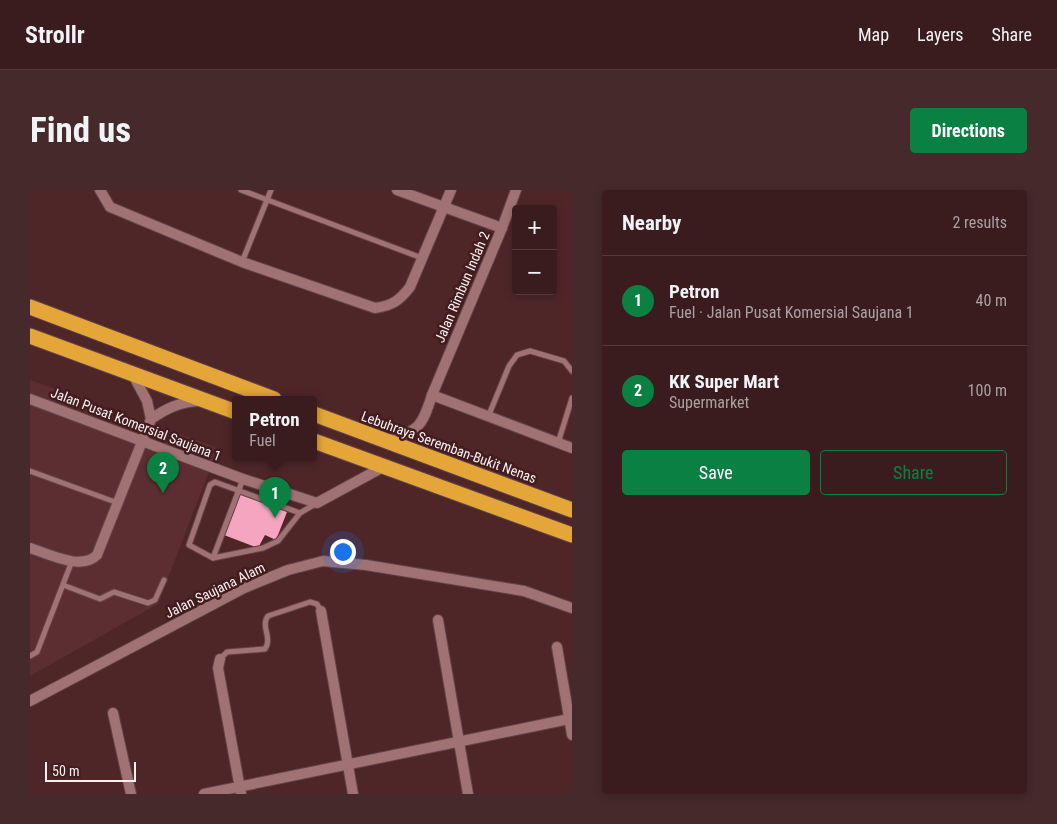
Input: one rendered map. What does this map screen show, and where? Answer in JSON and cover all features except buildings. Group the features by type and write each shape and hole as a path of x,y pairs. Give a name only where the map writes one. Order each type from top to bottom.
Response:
{"highway":[{"path":"30,307 266,396"},
{"path":"30,336 232,410"},
{"name":"Lebuhraya Seremban-Bukit Nenas","path":"317,415 572,510"},
{"path":"317,442 572,535"}],"street":[{"path":"100,190 110,208 242,262 376,308 389,306 400,299 410,288 451,190"},
{"path":"397,190 502,228"},
{"name":"Jalan Rimbun Indah 2","path":"386,441 403,435 424,421 432,395 516,190"},
{"path":"132,373 147,401 151,419"},
{"path":"432,395 572,448"},
{"name":"Jalan Pusat Komersial Saujana 1","path":"30,399 243,479 317,503"},
{"path":"30,548 72,561 85,562 97,556 151,419 166,408 183,402 205,400"},
{"path":"317,503 383,467"},
{"name":"Jalan Saujana Alam","path":"30,701 244,588 288,570 323,561 366,565 524,591 572,608"},
{"path":"321,611 353,794"},
{"path":"438,620 468,794"},
{"path":"557,647 572,735"},
{"path":"220,659 218,668 241,790"},
{"path":"113,713 131,794"},
{"path":"204,794 241,790 348,765 569,719"}],"lane":[{"path":"241,190 423,258"},
{"path":"242,262 271,190"},
{"path":"488,417 508,366 517,355 530,351 564,361 572,371"},
{"path":"558,444 572,398"},
{"path":"30,471 118,503"},
{"path":"214,558 243,479"},
{"path":"300,513 215,482 210,485 189,542 190,548 214,558 250,552 278,541 300,513 317,503"},
{"path":"30,656 37,652 72,561"},
{"path":"63,585 100,599 114,592 148,603 155,600 164,580"},
{"path":"220,659 227,652 265,649 268,640 265,623 268,616 310,602 317,604 321,611"}],"shaded area":[{"path":"30,380 218,448 158,604 30,676"}],"place":[{"name":"KK Super Mart","path":"163,493"},
{"name":"Petron","path":"275,518"}]}
